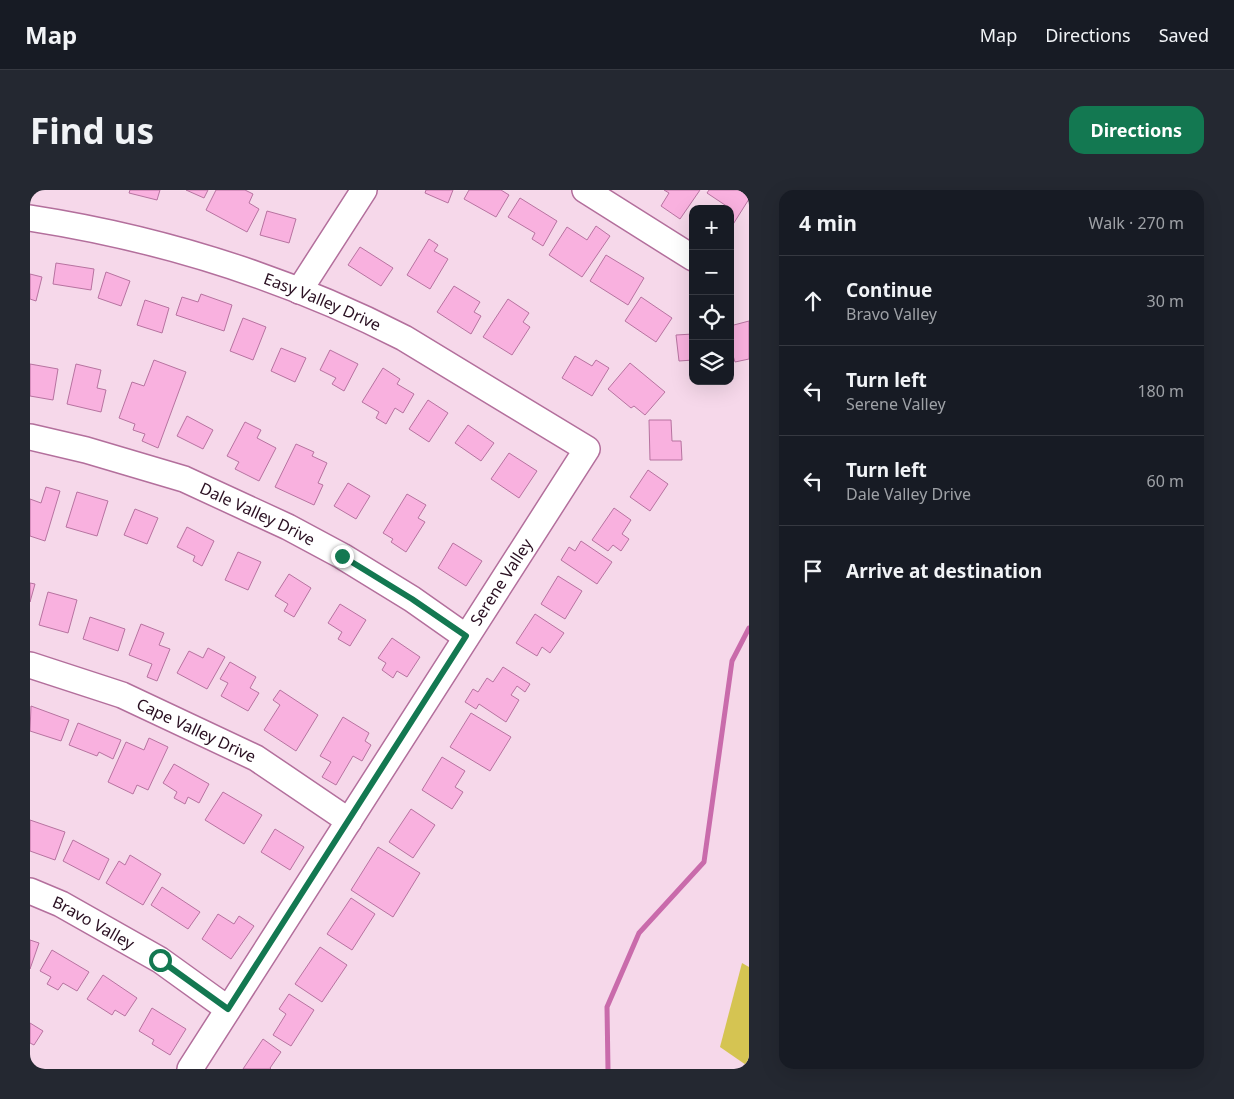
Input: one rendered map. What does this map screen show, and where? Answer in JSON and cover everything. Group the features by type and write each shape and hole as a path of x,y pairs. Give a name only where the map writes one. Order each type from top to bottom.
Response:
{"street":[{"path":"299,291 364,190"},
{"path":"585,190 689,255"},
{"name":"Easy Valley Drive","path":"30,218 78,226 211,259 299,291 374,322 404,338 587,449"},
{"name":"Dale Valley Drive","path":"30,437 86,450 184,479 288,527 342,556 412,599 466,636"},
{"name":"Serene Valley","path":"190,1069 587,449"},
{"name":"Cape Valley Drive","path":"30,665 122,695 256,758 349,821"},
{"name":"Bravo Valley","path":"30,891 61,904 160,960 228,1009"}],"shaded area":[{"path":"742,963 749,967 749,1067 720,1047"}],"building":[{"path":"130,190 160,190 157,200 129,193"},
{"path":"186,190 208,190 204,198"},
{"path":"216,190 245,190 253,194 249,203 259,209 247,232 206,210"},
{"path":"426,190 453,190 448,203 425,193"},
{"path":"469,190 501,190 509,195 496,217 464,199"},
{"path":"664,190 700,190 680,219 661,206 669,193"},
{"path":"709,190 746,190 749,192 749,199 734,223 734,205 725,205 707,193"},
{"path":"520,198 557,221 543,246 532,239 535,233 508,217"},
{"path":"267,211 296,219 289,243 260,235"},
{"path":"596,226 610,236 582,277 549,255 567,227 587,240"},
{"path":"429,239 438,245 434,251 448,259 430,289 407,275"},
{"path":"360,247 393,268 381,286 348,265"},
{"path":"606,255 644,278 628,305 590,281"},
{"path":"56,263 94,269 91,290 53,284"},
{"path":"106,272 130,281 121,306 98,298"},
{"path":"30,274 42,277 36,301 30,299"},
{"path":"454,286 480,302 474,312 481,316 471,334 437,312"},
{"path":"201,294 232,305 224,331 176,315 182,297 198,302"},
{"path":"641,297 672,318 656,342 625,321"},
{"path":"508,299 529,313 523,322 530,327 512,355 483,337"},
{"path":"145,300 169,308 162,333 137,325"},
{"path":"243,318 266,327 253,360 230,351"},
{"path":"749,321 749,359 735,362 734,325"},
{"path":"689,334 689,360 679,361 676,335"},
{"path":"281,348 306,358 295,382 271,371"},
{"path":"330,350 358,364 344,391 332,384 336,378 320,370"},
{"path":"575,356 592,366 596,360 609,368 592,396 562,378"},
{"path":"154,360 186,372 158,448 142,441 145,434 133,430 135,424 119,418 132,382 144,386"},
{"path":"630,363 665,392 645,415 634,406 631,408 608,389"},
{"path":"30,364 58,369 53,400 30,396"},
{"path":"76,364 101,370 97,388 106,390 101,412 67,404"},
{"path":"383,368 400,379 397,384 414,394 403,413 395,408 386,424 376,418 379,412 362,402"},
{"path":"428,400 448,413 429,442 409,429"},
{"path":"187,416 213,430 203,449 177,436"},
{"path":"649,420 671,420 672,441 681,441 682,460 650,460"},
{"path":"245,422 261,430 257,438 276,448 259,481 235,469 239,462 227,456"},
{"path":"468,425 494,443 481,461 455,443"},
{"path":"296,444 314,452 312,456 327,463 318,483 323,485 314,505 275,487"},
{"path":"509,453 537,471 519,498 491,479"},
{"path":"648,470 668,484 650,511 630,497"},
{"path":"348,483 370,496 356,519 334,506"},
{"path":"46,487 60,491 45,541 30,536 30,499 41,503"},
{"path":"77,492 108,501 97,536 66,527"},
{"path":"407,494 426,505 418,518 425,522 406,552 391,542 393,539 383,533"},
{"path":"614,508 631,520 622,534 629,539 621,551 613,545 608,551 592,540"},
{"path":"135,509 158,518 147,544 124,535"},
{"path":"187,527 214,541 202,566 193,561 195,556 177,547"},
{"path":"581,541 612,562 597,584 561,560 569,547 575,551"},
{"path":"453,543 482,561 466,586 438,568"},
{"path":"238,552 261,562 248,590 225,580"},
{"path":"289,574 311,588 294,617 284,611 288,604 275,596"},
{"path":"558,576 582,591 565,619 541,604"},
{"path":"30,583 35,584 30,602"},
{"path":"48,592 77,600 68,633 39,625"},
{"path":"340,604 366,620 350,646 338,639 342,632 328,623"},
{"path":"535,614 564,633 550,653 542,647 537,656 516,643"},
{"path":"90,617 125,629 118,651 83,639"},
{"path":"141,624 164,633 159,645 170,649 157,681 147,677 152,664 129,655"},
{"path":"392,638 420,657 407,677 397,671 393,678 382,670 386,663 378,658"},
{"path":"208,648 225,657 207,689 177,673 189,651 203,658"},
{"path":"230,662 256,677 250,688 259,693 248,711 221,696 228,683 220,679"},
{"path":"503,667 530,684 525,692 517,686 511,695 519,700 506,722 479,704 476,709 465,702 473,689 478,692 487,678 493,682"},
{"path":"280,690 318,715 296,751 264,730 280,705 273,700"},
{"path":"31,706 69,720 61,741 30,731"},
{"path":"471,713 511,737 490,771 450,747"},
{"path":"343,717 369,733 365,741 371,745 362,761 353,756 336,785 322,777 331,762 320,756"},
{"path":"78,723 121,740 113,759 99,752 97,756 69,745"},
{"path":"149,738 168,747 148,790 137,785 133,794 108,782 126,742 144,750"},
{"path":"442,757 465,771 455,787 463,792 452,809 422,790"},
{"path":"174,764 209,784 199,803 188,797 185,804 174,798 177,792 163,783"},
{"path":"223,792 262,815 244,844 205,820"},
{"path":"411,809 435,825 413,858 389,842"},
{"path":"30,820 65,832 55,860 30,851"},
{"path":"275,829 304,847 290,870 261,852"},
{"path":"73,840 109,859 99,880 63,861"},
{"path":"378,847 420,873 393,917 351,890"},
{"path":"130,855 161,874 143,905 106,883 119,861 125,865"},
{"path":"162,887 200,912 188,929 151,905"},
{"path":"351,898 375,914 352,950 327,934"},
{"path":"218,914 234,924 239,916 254,926 231,959 202,939"},
{"path":"30,940 39,943 30,969"},
{"path":"320,947 347,965 322,1002 295,984"},
{"path":"52,950 89,972 77,991 63,983 58,990 47,984 51,977 40,971"},
{"path":"103,975 137,998 125,1016 115,1010 112,1015 87,999"},
{"path":"289,994 314,1010 291,1046 273,1035 286,1014 279,1009"},
{"path":"152,1008 186,1029 170,1055 152,1044 154,1040 139,1031"},
{"path":"30,1023 43,1031 34,1045 30,1043"},
{"path":"263,1039 281,1052 271,1069 243,1069"}],"waterway":[{"path":"608,1069 607,1007 639,933 704,862 732,661 749,628"}],"route":[{"path":"160,960 228,1009 466,636 412,599 342,556"}]}
